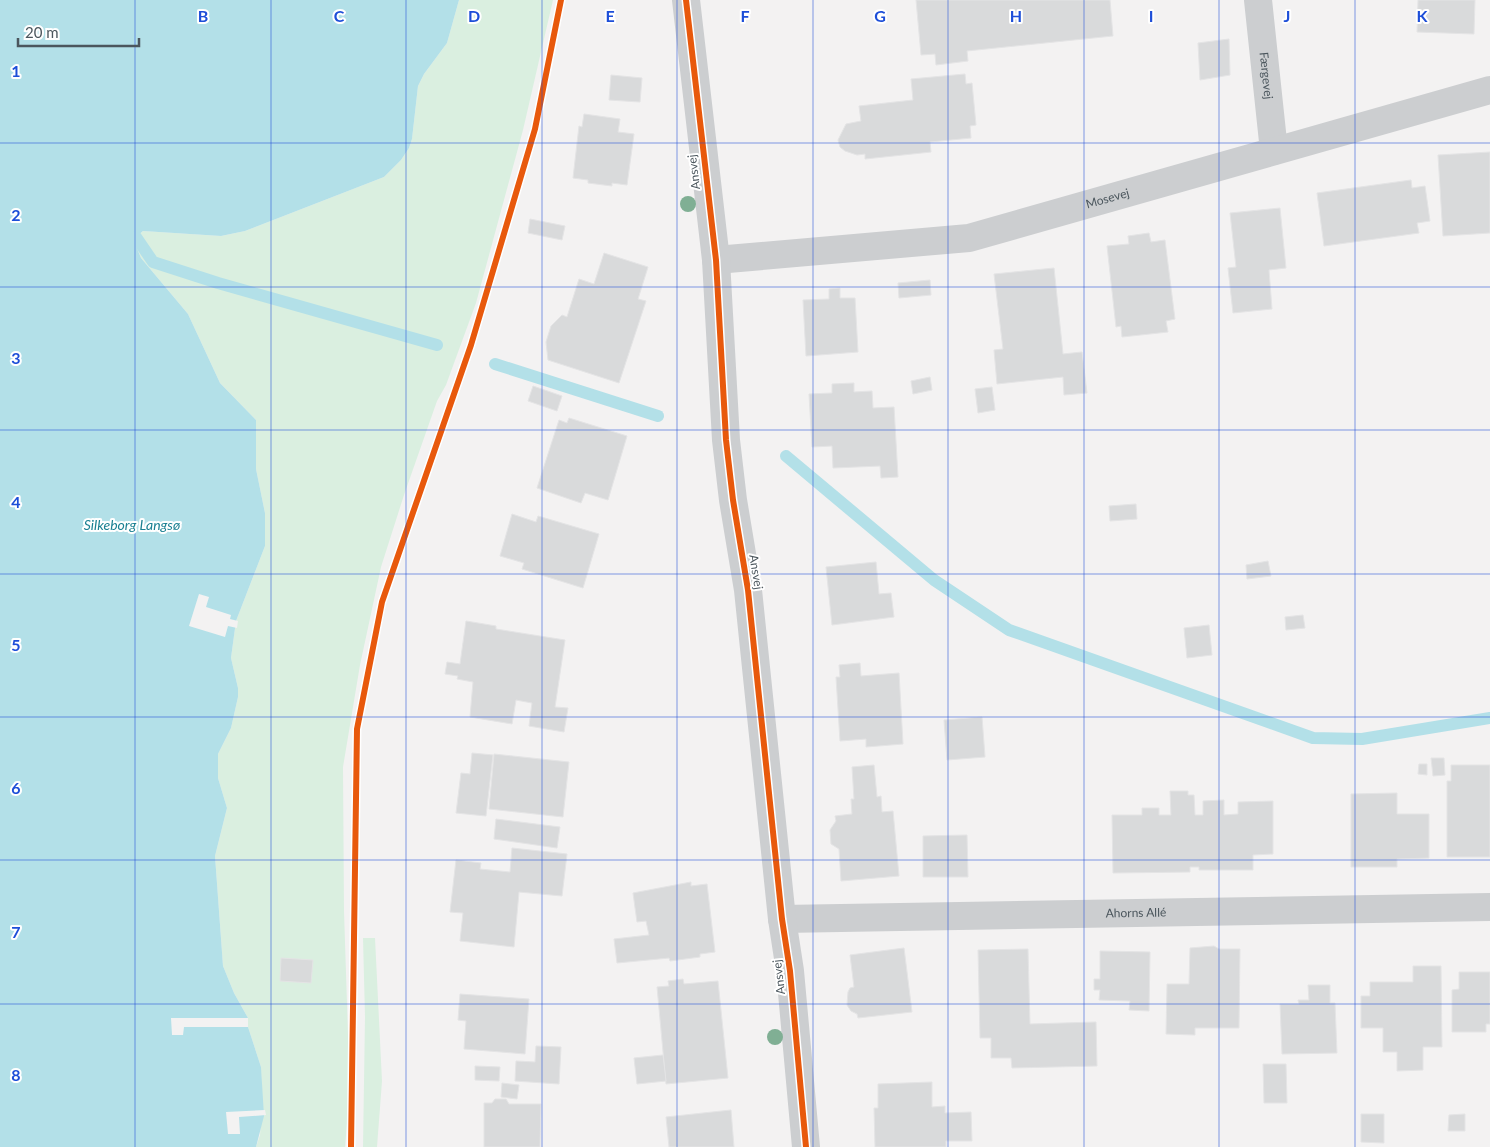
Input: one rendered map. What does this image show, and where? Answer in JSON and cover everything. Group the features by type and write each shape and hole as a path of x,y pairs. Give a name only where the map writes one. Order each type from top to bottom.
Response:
{"street":[{"name":"Ansvej","path":"686,0 716,260 726,440 733,500 748,590 782,919 796,1028 806,1147"},
{"name":"Færgevej","path":"1258,0 1274,151"},
{"name":"Mosevej","path":"716,260 970,238 1490,90"},
{"name":"Ahorns Allé","path":"782,919 1490,907"}],"green space":[{"path":"459,0 553,0 523,130 476,303 446,385 437,401 404,495 381,567 360,665 343,767 344,911 348,1035 348,1111 345,1147 256,1147 260,1135 262,1110 261,1067 248,1027 248,1018 234,993 223,966 215,856 227,808 218,778 218,754 231,728 238,697 238,688 231,658 236,621 265,546 265,513 256,469 256,420 220,383 188,314 141,258 136,246 136,237 143,231 221,236 245,231 384,177 401,160 409,148 412,139 418,86 424,74 447,43"},
{"path":"363,938 375,938 382,1081 377,1147 363,1147 365,1017"}],"water":[{"name":"Silkeborg Langsø","path":"0,0 459,0 447,43 424,74 418,86 412,139 409,148 401,160 384,177 245,231 221,236 143,231 136,237 136,246 141,258 188,314 220,383 256,420 256,469 265,513 265,546 236,621 231,658 238,688 238,697 231,728 218,754 218,778 227,808 215,856 223,966 234,993 248,1018 248,1027 261,1067 264,1116 256,1147 0,1147"}],"pier":[{"path":"199,594 209,597 206,607 231,615 230,619 238,621 237,628 228,626 225,637 189,626"},
{"path":"171,1018 248,1018 248,1027 184,1027 183,1035 172,1035"},
{"path":"265,1110 266,1115 239,1117 240,1134 228,1134 226,1112"}],"building":[{"path":"916,0 1110,0 1113,36 967,51 968,61 936,65 935,54 921,55"},
{"path":"1418,0 1475,0 1474,34 1417,32"},
{"path":"1229,39 1230,75 1200,80 1198,43"},
{"path":"965,74 966,84 972,83 976,125 970,126 971,138 930,142 931,152 865,159 865,154 857,155 840,147 838,140 846,124 861,121 859,106 913,100 911,79"},
{"path":"611,75 642,78 640,102 609,100"},
{"path":"584,114 620,119 618,132 634,134 627,185 612,183 612,186 588,183 588,180 573,178 579,126 582,127"},
{"path":"1490,152 1490,233 1443,236 1438,155"},
{"path":"1411,180 1412,188 1425,186 1430,221 1417,223 1419,233 1324,246 1317,193"},
{"path":"1280,208 1286,268 1269,270 1272,309 1233,313 1228,268 1236,267 1230,213"},
{"path":"530,219 565,226 562,240 528,233"},
{"path":"1149,233 1151,242 1165,240 1175,319 1166,321 1168,332 1122,337 1121,326 1116,327 1107,246 1129,244 1128,236"},
{"path":"604,253 648,267 638,299 646,301 619,383 548,360 546,342 551,326 562,315 567,317 579,279 594,284"},
{"path":"1054,268 1063,354 1082,352 1087,393 1064,395 1063,377 997,384 994,350 1003,349 994,274"},
{"path":"930,280 931,295 899,298 898,283"},
{"path":"840,288 840,298 855,298 858,352 806,356 803,300 829,299 829,289"},
{"path":"930,377 932,390 913,394 911,381"},
{"path":"854,383 854,392 872,391 873,408 894,407 898,477 881,478 880,466 833,468 832,446 812,447 809,394 832,393 832,384"},
{"path":"533,386 562,396 557,411 528,401"},
{"path":"992,387 995,410 978,413 975,389"},
{"path":"569,418 627,436 608,500 585,493 581,503 537,488 559,420 567,423"},
{"path":"1136,504 1137,519 1110,521 1109,506"},
{"path":"512,514 536,522 538,516 599,534 583,588 522,569 524,563 500,556"},
{"path":"1268,561 1271,576 1247,579 1246,565"},
{"path":"876,562 879,594 891,593 894,617 832,625 826,567"},
{"path":"1303,615 1305,628 1286,630 1285,617"},
{"path":"466,621 496,626 496,629 565,640 555,707 568,708 564,732 529,726 532,703 516,700 512,724 470,717 473,682 457,679 458,676 445,674 447,662 460,664"},
{"path":"1209,625 1212,655 1187,658 1184,628"},
{"path":"860,663 861,676 899,673 903,744 866,747 866,739 840,741 836,677 840,677 839,665"},
{"path":"982,717 985,757 947,760 944,720"},
{"path":"472,753 493,755 486,816 456,813 461,773 470,774"},
{"path":"494,754 569,762 563,817 489,809"},
{"path":"1431,758 1444,758 1445,775 1433,776"},
{"path":"1419,764 1427,764 1427,775 1418,774"},
{"path":"874,765 877,797 881,796 882,812 893,811 899,876 841,881 839,849 831,844 830,830 836,821 835,816 852,814 851,799 854,799 852,767"},
{"path":"1451,765 1490,765 1490,857 1447,857 1447,781 1451,781"},
{"path":"1170,791 1188,791 1188,795 1194,795 1195,815 1203,815 1203,801 1224,800 1224,815 1238,814 1238,802 1273,801 1273,854 1253,855 1253,870 1199,870 1199,867 1190,867 1190,872 1113,873 1112,815 1142,815 1142,808 1159,808 1159,815 1171,815"},
{"path":"1397,793 1397,814 1429,814 1429,858 1397,859 1397,867 1351,867 1351,794"},
{"path":"496,819 560,827 557,848 494,839"},
{"path":"967,835 968,877 923,877 923,836"},
{"path":"512,848 567,854 562,896 519,892 514,947 460,941 463,913 450,912 456,860 481,863 480,869 510,872"},
{"path":"691,882 691,886 707,884 715,952 700,954 700,957 670,961 669,958 617,963 614,939 649,935 646,921 637,922 633,893"},
{"path":"1214,946 1219,949 1240,949 1239,1028 1195,1028 1195,1035 1166,1034 1167,984 1189,984 1190,948"},
{"path":"904,948 912,1012 858,1018 857,1014 851,1011 847,1005 848,992 850,988 854,987 850,955"},
{"path":"1028,949 1030,1024 1096,1022 1097,1066 1012,1068 1011,1058 991,1058 991,1038 980,1038 978,950"},
{"path":"1100,951 1150,952 1149,1011 1129,1010 1130,1001 1099,1000 1100,990 1094,990 1094,979 1100,979"},
{"path":"281,958 313,960 311,983 280,981"},
{"path":"1413,966 1441,966 1442,1047 1423,1047 1423,1070 1397,1071 1397,1052 1383,1052 1383,1028 1361,1028 1361,996 1370,996 1370,982 1413,982"},
{"path":"1459,972 1490,972 1490,1024 1486,1024 1486,1032 1452,1032 1452,990 1459,989"},
{"path":"683,979 684,984 718,981 728,1078 666,1084 657,987 669,986 668,981"},
{"path":"1308,985 1330,985 1330,1003 1335,1003 1337,1053 1282,1054 1280,1004 1299,1004 1298,1000 1309,1000"},
{"path":"460,994 529,999 525,1054 464,1049 466,1021 458,1020"},
{"path":"536,1046 561,1047 559,1084 515,1081 516,1061 535,1062"},
{"path":"663,1055 666,1081 637,1084 634,1058"},
{"path":"1263,1064 1286,1064 1287,1103 1264,1103"},
{"path":"475,1066 500,1067 499,1081 475,1080"},
{"path":"932,1082 932,1107 945,1106 945,1113 971,1112 972,1141 946,1141 946,1147 875,1147 874,1108 878,1108 878,1084"},
{"path":"502,1083 519,1085 517,1099 501,1097"},
{"path":"495,1099 506,1099 509,1104 541,1104 540,1147 484,1147 484,1103 492,1103"},
{"path":"731,1110 734,1147 669,1147 666,1117"},
{"path":"1361,1114 1384,1114 1384,1143 1361,1142"},
{"path":"1465,1114 1465,1131 1448,1131 1449,1115"}],"waterway":[{"path":"136,237 153,262 218,283 437,345"},
{"path":"495,364 658,416"},
{"path":"786,456 934,580 1009,630 1313,738 1362,739 1490,718"}],"cycle path":[{"path":"351,1147 357,729 382,602 471,345 535,129 561,0"},
{"path":"686,0 716,260 726,440 733,500 748,590 782,919 790,971 806,1147"}]}
